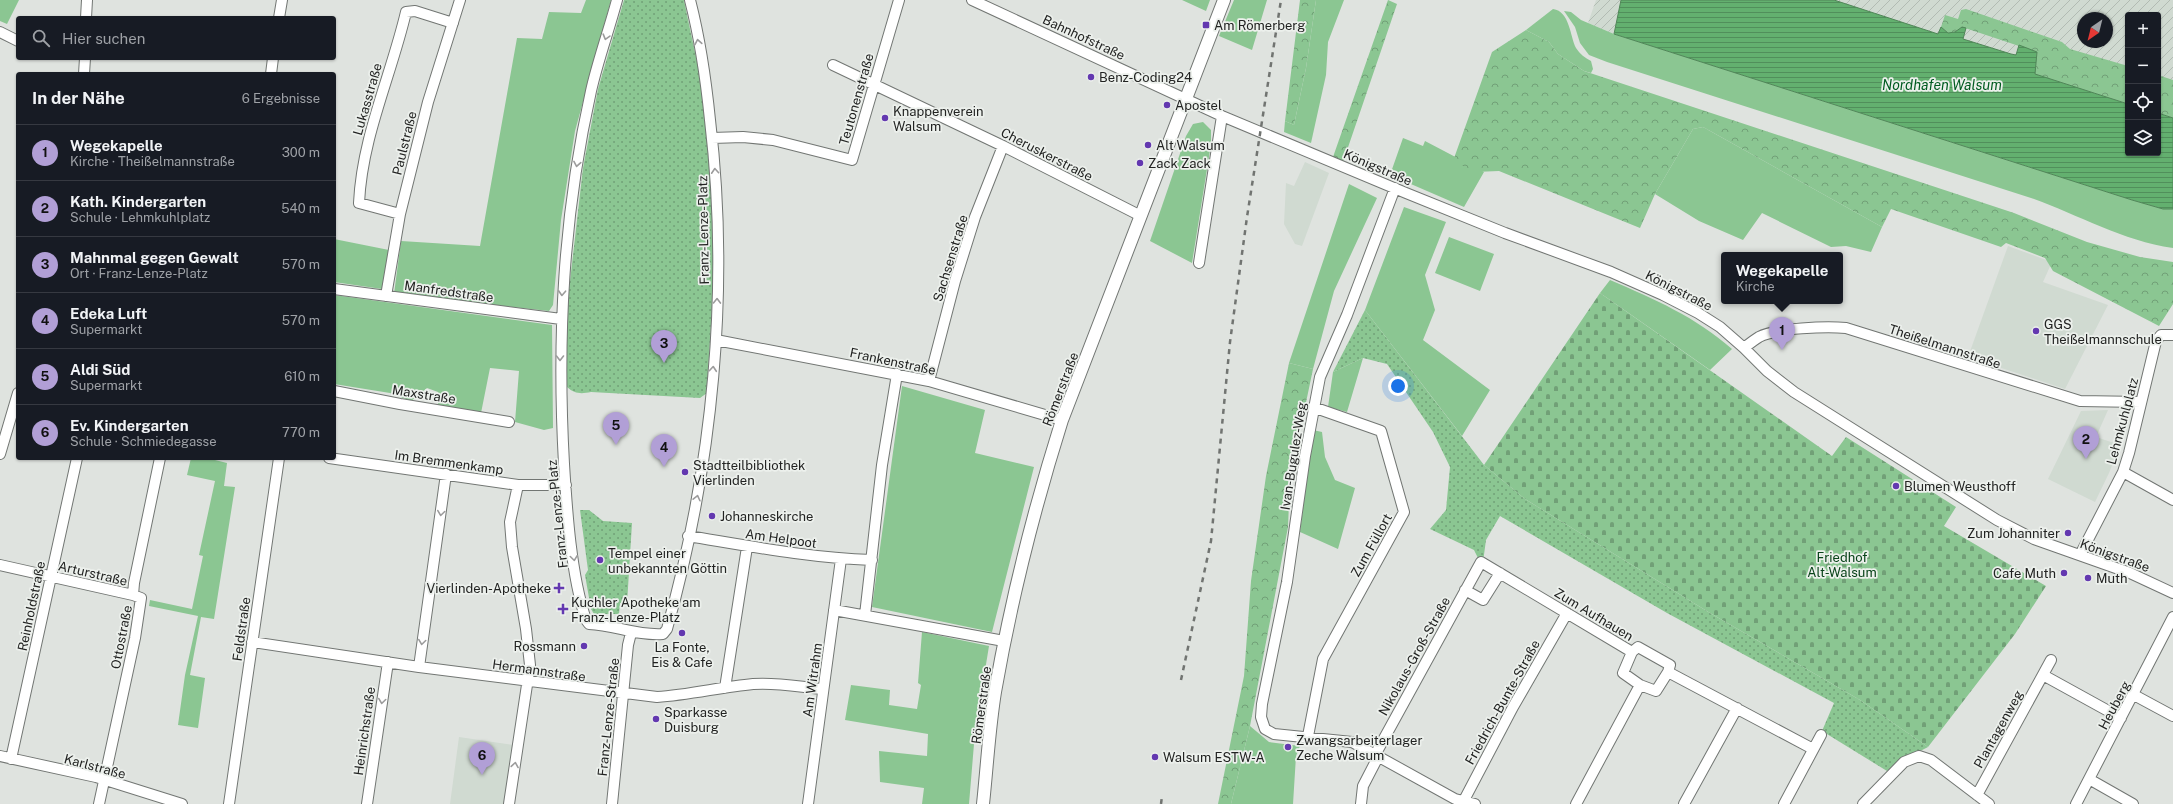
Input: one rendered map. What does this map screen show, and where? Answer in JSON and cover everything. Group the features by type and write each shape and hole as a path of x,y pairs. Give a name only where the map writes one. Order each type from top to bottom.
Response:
{"main road":[{"name":"Römerstraße","path":"983,804 992,717 1004,641 1039,500 1062,420 1224,0"}],"street":[{"path":"86,16 87,0"},
{"path":"279,16 282,0"},
{"name":"Paulstraße","path":"386,296 400,214 428,102 460,0"},
{"name":"Franz-Lenze-Platz","path":"617,0 591,90 576,166 563,272 560,396 566,486 576,572 586,620 589,624 620,627 631,633 654,635 665,632 699,486 716,340 718,252 712,138 706,89 690,0"},
{"name":"Teutonenstraße","path":"712,138 743,137 773,140 852,160 899,0"},
{"name":"Bahnhofstraße","path":"972,0 1185,98"},
{"name":"Lukasstraße","path":"400,214 359,202 360,184 369,138 406,12 415,10 453,23"},
{"path":"0,32 16,40"},
{"path":"84,60 84,72"},
{"path":"271,72 273,60"},
{"name":"Cheruskerstraße","path":"833,65 1002,146 1141,216"},
{"name":"Königstraße","path":"1185,98 1222,116 1395,188 1506,233 1611,272 1698,312 1744,348 1767,371 1794,392 1971,506 2034,539 2130,572 2173,593"},
{"path":"1199,263 1222,116"},
{"name":"Sachsenstraße","path":"929,381 955,281 975,217 1002,146"},
{"name":"Ivan-Bugulez-Weg","path":"1308,736 1274,734 1265,729 1261,717 1262,704 1287,582 1313,407 1325,361 1347,315 1395,188"},
{"name":"Manfredstraße","path":"336,289 561,319"},
{"name":"Theißelmannstraße","path":"1744,348 1760,336 1771,333 1828,326 1846,328 2080,401 2141,402"},
{"name":"Lehmkuhlplatz","path":"2080,555 2123,472 2156,341 2161,335 2173,335"},
{"name":"Frankenstraße","path":"716,340 929,381 1062,420"},
{"path":"865,615 882,465 897,374"},
{"name":"Maxstraße","path":"336,391 509,422"},
{"path":"0,454 16,400"},
{"name":"Zum Füllort","path":"1308,736 1323,659 1404,512 1381,431 1313,407"},
{"name":"Im Bremmenkamp","path":"336,459 518,485 566,486"},
{"name":"Reinholdstraße","path":"11,759 78,460"},
{"name":"Ottostraße","path":"99,804 140,604 141,598 133,595 160,460"},
{"name":"Feldstraße","path":"229,804 279,460"},
{"path":"2123,472 2173,500"},
{"path":"419,667 446,474"},
{"path":"509,804 530,665 527,636 512,547 510,522 518,485"},
{"name":"Am Helpoot","path":"688,536 748,547 841,559 872,560"},
{"path":"725,688 748,547"},
{"name":"Am Witrahm","path":"808,804 841,559"},
{"name":"Zum Aufhauen","path":"1481,562 1632,652 1638,647 1670,665 1668,672 1813,749"},
{"name":"Nikolaus-Groß-Straße","path":"1361,804 1363,786 1376,756 1481,562"},
{"name":"Arturstraße","path":"0,565 133,595"},
{"name":"Nikolaus-Groß-Straße","path":"1465,590 1483,600 1500,573"},
{"path":"834,610 1004,641"},
{"name":"Friedrich-Bunte-Straße","path":"1463,803 1513,707 1566,613"},
{"name":"Heuberg","path":"2076,804 2134,695 2173,617"},
{"name":"Franz-Lenze-Straße","path":"612,804 628,645 631,633"},
{"name":"Hermannstraße","path":"252,642 419,667 657,697 772,683 823,689"},
{"path":"1632,652 1623,673 1640,685 1656,691 1668,672"},
{"name":"Plantagenweg","path":"1977,795 2051,660"},
{"name":"Heinrichstraße","path":"367,804 388,662"},
{"path":"2043,675 2121,718"},
{"path":"1576,804 1640,685"},
{"path":"2134,695 2173,716"},
{"path":"1684,804 1737,708"},
{"path":"1784,804 1821,735"},
{"path":"1308,736 1352,742 1463,803 1475,804"},
{"name":"Karlstraße","path":"0,756 96,777 104,781 182,804"},
{"path":"1863,804 1904,762 1919,756 1931,760 1989,804"},
{"path":"2089,779 2133,804"}],"shaded area":[{"path":"1596,0 1621,0 1614,34 1588,23"},
{"path":"1834,0 2173,0 2173,118 2161,114 2161,12 2125,12 2125,102 2019,46 2016,56 1963,39 1966,28 1938,34"},
{"path":"1305,162 1329,173 1302,246 1295,244 1284,224 1286,183 1294,186"},
{"name":"GGS Theißelmannschule","path":"2008,246 2052,262 2043,282 2108,305 2065,389 1968,357"},
{"path":"2108,410 2096,437 2120,445 2095,502 2048,479 2081,411"},
{"path":"459,737 514,745 506,804 450,804"}],"green space":[{"path":"0,0 19,0 7,24 0,21"},
{"path":"586,0 611,0 575,131 561,220 553,305 549,311 394,294 401,241 480,246 517,38 542,39 549,12 581,13"},
{"path":"624,0 684,0 706,104 714,169 715,232 713,297 707,393 700,398 591,392 581,393 575,392 567,387 566,316 583,168 598,89"},
{"path":"1182,0 1210,0 1206,11"},
{"path":"1234,0 1267,0 1252,50 1219,36"},
{"path":"1300,0 1316,0 1306,68 1294,125 1285,121"},
{"path":"1316,0 1344,0 1328,42 1326,75 1311,143 1284,132 1285,121 1294,125 1306,68"},
{"path":"1388,0 1397,4 1343,162 1333,157"},
{"path":"1553,9 1563,14 1569,25 1576,48 1583,56 1591,61 1593,69 1591,73 1584,71 1558,54 1549,42 1526,30"},
{"path":"1966,9 2062,42 2070,49 2125,65 2125,103 2034,74 2037,52 1962,27 1955,32 1948,33 1941,27 1945,15 1958,19 1961,10"},
{"path":"1564,11 1571,12 1581,20 1614,34 2132,200 2163,209 2173,209 2173,248 2136,240 2031,198 1589,55 1580,43 1575,27"},
{"path":"1526,30 1549,42 1558,54 1584,71 2014,213 2087,242 2140,257 2173,262 2173,304 2159,326 2053,271 2045,258 2006,243 2001,247 1891,209 1882,227 1703,127 1693,129 1655,194 1640,228 1499,171 1475,172 1453,161 1492,52"},
{"path":"2161,76 2173,80 2173,118 2161,114"},
{"path":"1203,122 1211,130 1211,144 1192,263 1150,241 1186,136 1193,124"},
{"path":"1703,127 1882,227 1871,252 1846,246 1831,247 1762,213 1743,240 1699,221 1655,194 1693,129"},
{"path":"1403,138 1423,146 1425,141 1484,172 1464,207 1390,175"},
{"path":"1349,184 1377,198 1334,291 1313,369 1289,363"},
{"path":"1404,207 1446,222 1425,275 1435,310 1423,340 1490,390 1462,436 1365,310"},
{"path":"1449,237 1494,254 1480,291 1435,273"},
{"path":"336,239 389,250 382,289 336,282"},
{"path":"1610,280 1689,318 1704,327 1732,349 1710,370 1600,293"},
{"name":"Friedhof Alt-Walsum","path":"1600,293 1832,456 1846,437 1956,507 1944,526 2046,586 2015,634 1928,747 1860,700 1710,613 1525,499 1484,465"},
{"path":"336,295 552,325 553,428 544,430 515,422 519,371 490,368 481,413 438,406 438,392 427,388 411,401 390,393 336,384"},
{"path":"1365,310 1484,465 1525,499 1710,613 1860,700 1928,747 1899,762 1887,771 1822,731 1834,703 1667,613 1500,516 1486,540 1483,562 1479,560 1474,550 1430,529 1446,510 1450,467 1433,432 1387,364 1363,358 1333,372"},
{"path":"1363,358 1347,412 1328,407 1333,372"},
{"path":"1289,363 1313,369 1290,479 1288,527 1250,726 1231,804 1218,804 1244,676 1251,581 1266,476"},
{"path":"902,386 985,410 975,453 1034,467 992,632 872,607"},
{"path":"1313,430 1322,432 1325,457 1335,480 1355,488 1338,549 1300,532"},
{"path":"191,460 215,460 227,463 224,486 235,487 214,619 201,617 190,675 205,678 198,728 178,725 185,675 198,616 149,606 150,600 192,609 203,556 199,555 215,481 187,475"},
{"path":"580,510 589,510 603,521 632,523 627,604 620,603 619,614 594,614 591,609 585,575 588,570"},
{"path":"922,632 989,646 975,732 969,804 922,804 924,788 880,782 879,751 927,756 928,734 845,720 851,685 890,690 889,705 917,709 921,685 918,683"},
{"path":"1250,726 1269,742 1300,746 1296,756 1293,804 1231,804"}],"water":[{"name":"Nordhafen Walsum","path":"1621,0 1834,0 1938,34 1941,27 1948,33 1955,32 1962,27 1966,28 1963,39 2016,55 2019,45 2037,52 2035,74 2125,103 2125,156 2161,156 2161,114 2173,118 2173,209 2163,209 2132,200 1614,34"}],"railway":[{"path":"1181,680 1211,541 1230,342 1247,217 1281,0"},
{"path":"1161,804 1162,796"}],"place":[{"name":"Am Römerberg","path":"1206,25"},
{"name":"Benz-Coding24","path":"1091,77"},
{"name":"Apostel","path":"1167,105"},
{"name":"Knappenverein Walsum","path":"885,118"},
{"name":"Alt Walsum","path":"1148,145"},
{"name":"Zack Zack","path":"1140,163"},
{"name":"GGS Theißelmannschule","path":"2036,331"},
{"name":"Wegekapelle","path":"1782,350"},
{"name":"Mahnmal gegen Gewalt","path":"664,363"},
{"name":"Aldi Süd","path":"616,445"},
{"name":"Kath. Kindergarten","path":"2086,459"},
{"name":"Edeka Luft","path":"664,467"},
{"name":"Stadtteilbibliothek Vierlinden","path":"685,472"},
{"name":"Blumen Weusthoff","path":"1896,486"},
{"name":"Johanneskirche","path":"712,516"},
{"name":"Zum Johanniter","path":"2068,533"},
{"name":"Tempel einer unbekannten Göttin","path":"600,560"},
{"name":"Cafe Muth","path":"2064,573"},
{"name":"Muth","path":"2088,578"},
{"name":"Vierlinden-Apotheke","path":"559,588"},
{"name":"Kuchler Apotheke am Franz-Lenze-Platz","path":"563,609"},
{"name":"La Fonte, Eis & Cafe","path":"682,633"},
{"name":"Rossmann","path":"584,646"},
{"name":"Sparkasse Duisburg","path":"656,719"},
{"name":"Zwangsarbeiterlager Zeche Walsum","path":"1288,747"},
{"name":"Walsum ESTW-A","path":"1155,757"},
{"name":"Ev. Kindergarten","path":"482,775"}]}
